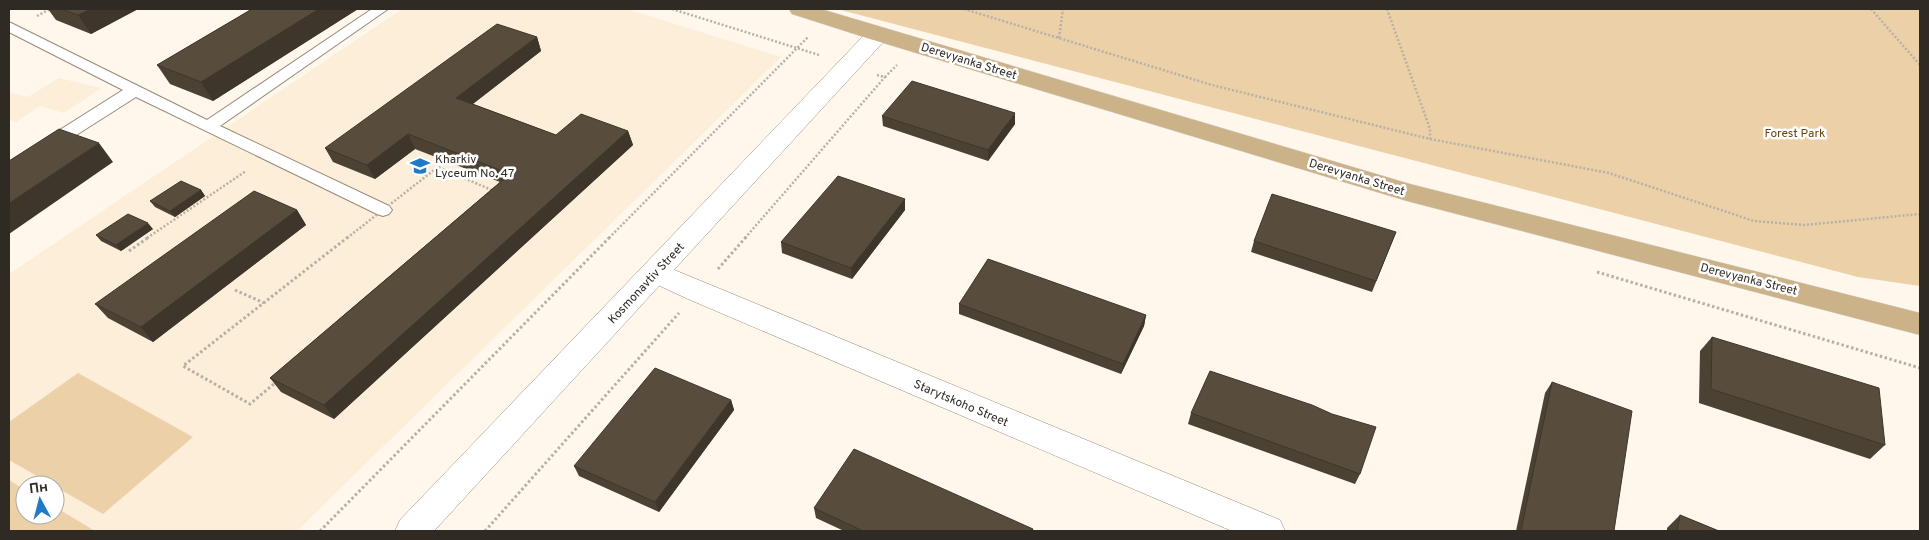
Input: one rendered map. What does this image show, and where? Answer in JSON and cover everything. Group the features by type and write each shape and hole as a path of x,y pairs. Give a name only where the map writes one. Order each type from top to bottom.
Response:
{"main road":[{"name":"Derevyanka Street","path":"800,9 1407,192 1920,324"}],"street":[{"name":"Kosmonavtiv Street","path":"412,531 878,34"},
{"name":"Starytskoho Street","path":"655,272 707,296 1268,531"}],"lane":[{"path":"208,127 381,9"},
{"path":"9,26 208,127 383,210"},
{"path":"9,170 135,90"}],"path":[{"path":"320,531 798,48 672,9"},
{"path":"964,9 1212,85 1430,139 1609,172 1754,221 1804,225 1920,214"},
{"path":"1059,38 1063,9"},
{"path":"1387,9 1430,129 1430,139"},
{"path":"1871,9 1920,65"},
{"path":"129,251 267,156"},
{"path":"438,167 501,194 250,404 183,366 383,210 438,167"},
{"path":"235,290 264,303"}],"shaded area":[{"name":"Kharkiv Lyceum No. 47","path":"402,9 627,9 781,57 297,531 9,531 9,274"},
{"path":"59,78 101,88 64,113 40,106 16,122 9,119 9,92 28,97"}],"green space":[{"name":"Forest Park","path":"837,9 1920,9 1920,286 1858,277"},
{"path":"78,373 193,437 103,514 65,492 65,475 35,475 9,460 9,422"},
{"path":"9,480 15,484 15,525 65,525 65,513 95,531 9,531"}],"building":[{"path":"61,9 91,9 78,15"},
{"path":"252,9 319,9 201,82 157,65"},
{"path":"497,24 537,37 456,98 556,135 581,114 628,131 324,405 270,378 510,174 408,134 367,165 325,148"},
{"path":"912,81 1015,113 988,150 882,116"},
{"path":"59,129 99,143 9,203 9,161"},
{"path":"838,176 905,199 851,268 781,242"},
{"path":"181,181 201,190 170,211 150,201"},
{"path":"254,191 297,210 141,327 95,304"},
{"path":"1272,194 1396,232 1376,281 1254,241"},
{"path":"128,214 148,223 116,245 96,235"},
{"path":"988,259 1146,315 1123,364 959,304"},
{"path":"1712,337 1879,388 1885,445 1711,389"},
{"path":"655,368 731,400 655,502 574,466"},
{"path":"1210,371 1312,405 1332,414 1376,427 1360,474 1191,413"},
{"path":"1552,382 1632,411 1614,531 1521,530"},
{"path":"854,449 1033,529 1032,531 863,531 814,508"},
{"path":"1680,515 1719,531 1677,531"}],"place":[{"name":"Kharkiv Lyceum No. 47","path":"420,166"}]}
